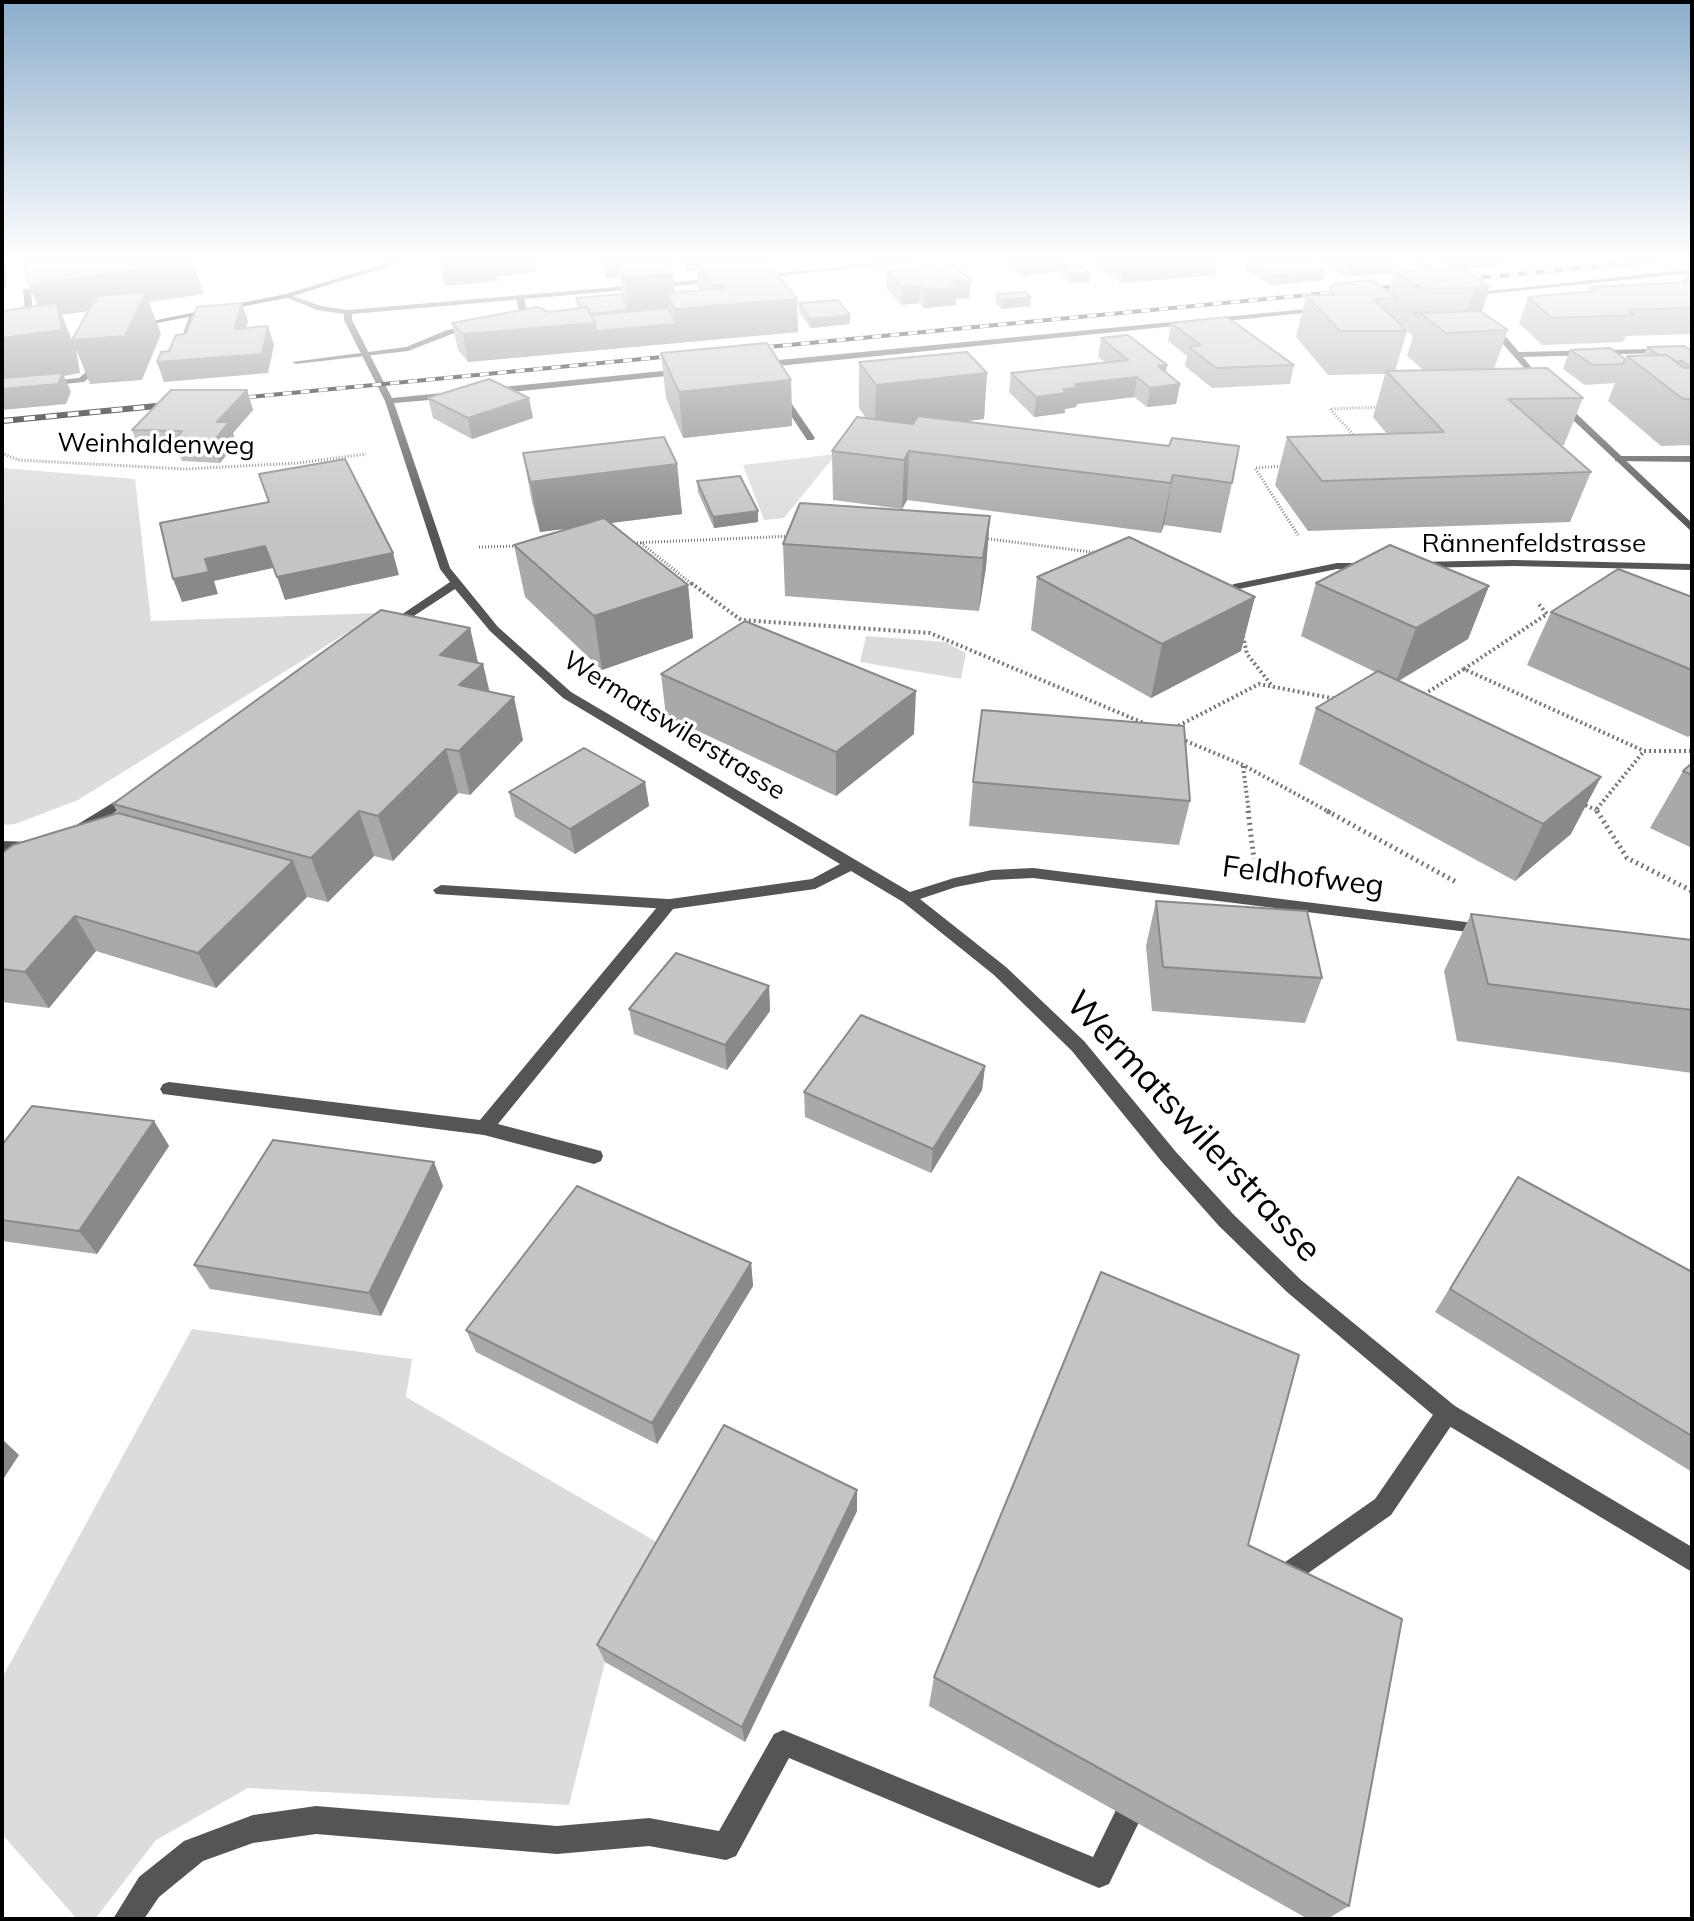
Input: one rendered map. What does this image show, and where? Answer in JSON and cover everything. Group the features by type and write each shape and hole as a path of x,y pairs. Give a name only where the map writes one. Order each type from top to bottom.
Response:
{"street":[{"path":"34,385 81,380 89,374 90,351"},
{"name":"Wermatswilerstrasse","path":"363,351 389,401 407,449 445,569 494,629 567,695 673,762 908,898 1000,971 1078,1046 1188,1178 1294,1286 1447,1413 1692,1560"},
{"path":"296,362 394,351"},
{"path":"746,366 906,351"},
{"path":"1513,351 1530,373 1692,529"},
{"path":"1517,355 1669,351"},
{"path":"762,365 770,377"},
{"path":"483,392 700,371"},
{"path":"778,389 810,438"},
{"path":"389,401 467,393"},
{"path":"1618,459 1692,459"},
{"name":"Rännenfeldstrasse","path":"1411,565 1514,563 1692,567"},
{"name":"Rännenfeldstrasse","path":"1234,587 1320,570 1381,565"},
{"path":"375,636 455,584"},
{"path":"64,839 142,789"},
{"path":"2,846 51,848"},
{"path":"441,890 668,904 815,884 850,865"},
{"name":"Feldhofweg","path":"908,898 992,875 1033,873 1494,930"},
{"path":"484,1128 668,904"},
{"path":"169,1089 484,1128 594,1156"},
{"path":"1268,1600 1286,1575 1383,1507 1447,1413"},
{"path":"127,1919 149,1887 194,1851 253,1829 316,1820 557,1840 649,1832 726,1846 783,1743 1099,1874 1127,1818"}],"path":[{"path":"1357,439 1330,409 1391,407"},
{"name":"Weinhaldenweg","path":"2,453 18,460 185,469 298,463 407,449"},
{"path":"1285,466 1255,468 1320,570"},
{"path":"627,543 800,536"},
{"path":"973,537 1110,554"},
{"path":"641,543 717,605 741,620 930,633 1152,727"},
{"path":"466,548 525,546"},
{"path":"1411,703 1547,614 1529,592"},
{"path":"1247,654 1273,687"},
{"path":"1464,669 1644,751 1692,751"},
{"path":"1351,702 1259,684 1166,733 1243,765 1463,886"},
{"path":"1596,810 1644,751"},
{"path":"1243,765 1258,900"},
{"path":"1567,796 1596,810 1627,858 1692,891"}],"shaded area":[{"path":"836,454 784,518 764,520 743,465"},
{"path":"2,468 135,479 151,621 379,613 78,800 15,824 2,825"},
{"path":"866,636 945,642 966,653 961,679 860,662"},
{"path":"192,1329 412,1359 406,1397 669,1549 605,1662 569,1805 248,1788 156,1840 95,1919 77,1919 2,1834 2,1678"}],"building":[{"path":"263,351 262,354 157,362 161,352"},
{"path":"772,351 791,380 679,392 661,353"},
{"path":"1117,351 1148,351 1167,365 1158,366 1180,384 1150,388 1137,377 1075,384 1079,388 1063,389 1067,393 1036,397 1011,373 1128,360"},
{"path":"1194,351 1274,351 1294,365 1216,368"},
{"path":"1571,351 1614,351 1625,359 1623,364 1593,365"},
{"path":"1652,351 1691,351 1692,368 1667,355"},
{"path":"967,352 987,373 876,385 859,362"},
{"path":"1667,355 1684,368 1692,368 1692,399 1683,399 1627,356"},
{"path":"1547,368 1583,398 1508,399 1591,472 1322,481 1287,437 1444,432 1386,371"},
{"path":"63,373 58,384 2,389 2,378"},
{"path":"489,379 529,398 468,418 428,398"},
{"path":"171,390 247,390 217,422 229,422 213,442 174,441 182,431 132,430"},
{"path":"918,416 1169,446 1172,438 1239,446 1232,483 1173,475 1171,483 909,451 904,460 832,451 857,417 913,424"},
{"path":"664,437 677,464 530,482 523,453"},
{"path":"345,459 393,553 277,577 265,546 205,559 209,572 173,579 160,523 269,502 259,474"},
{"path":"740,476 758,511 713,517 697,481"},
{"path":"800,503 990,516 983,558 783,544"},
{"path":"604,518 688,585 594,616 514,545"},
{"path":"1129,537 1255,597 1162,644 1037,577"},
{"path":"1390,545 1489,586 1416,628 1316,583"},
{"path":"1618,569 1692,597 1692,670 1551,612"},
{"path":"381,610 470,628 440,655 483,664 459,685 514,697 459,751 446,749 378,816 359,811 311,858 113,804"},
{"path":"745,621 916,691 836,752 661,674"},
{"path":"1378,671 1601,777 1543,824 1316,708"},
{"path":"982,710 1184,726 1190,801 973,782"},
{"path":"584,748 645,782 570,829 509,792"},
{"path":"1692,763 1692,775 1683,771"},
{"path":"118,813 293,861 198,953 75,916 25,972 2,969 2,853 13,845"},
{"path":"1156,901 1307,911 1322,978 1163,967"},
{"path":"1471,914 1692,940 1692,1010 1488,984"},
{"path":"676,953 769,986 725,1045 629,1009"},
{"path":"861,1015 985,1066 933,1149 804,1092"},
{"path":"32,1106 154,1121 79,1231 2,1220 2,1145"},
{"path":"273,1140 434,1162 369,1293 194,1265"},
{"path":"1518,1177 1692,1272 1692,1436 1450,1289"},
{"path":"577,1186 751,1263 652,1423 466,1330"},
{"path":"1101,1272 1299,1355 1248,1545 1402,1619 1349,1906 934,1677"},
{"path":"724,1425 857,1490 742,1727 597,1645"}],"railway":[{"path":"229,399 683,355"},
{"path":"2,421 177,404 166,405"}]}
